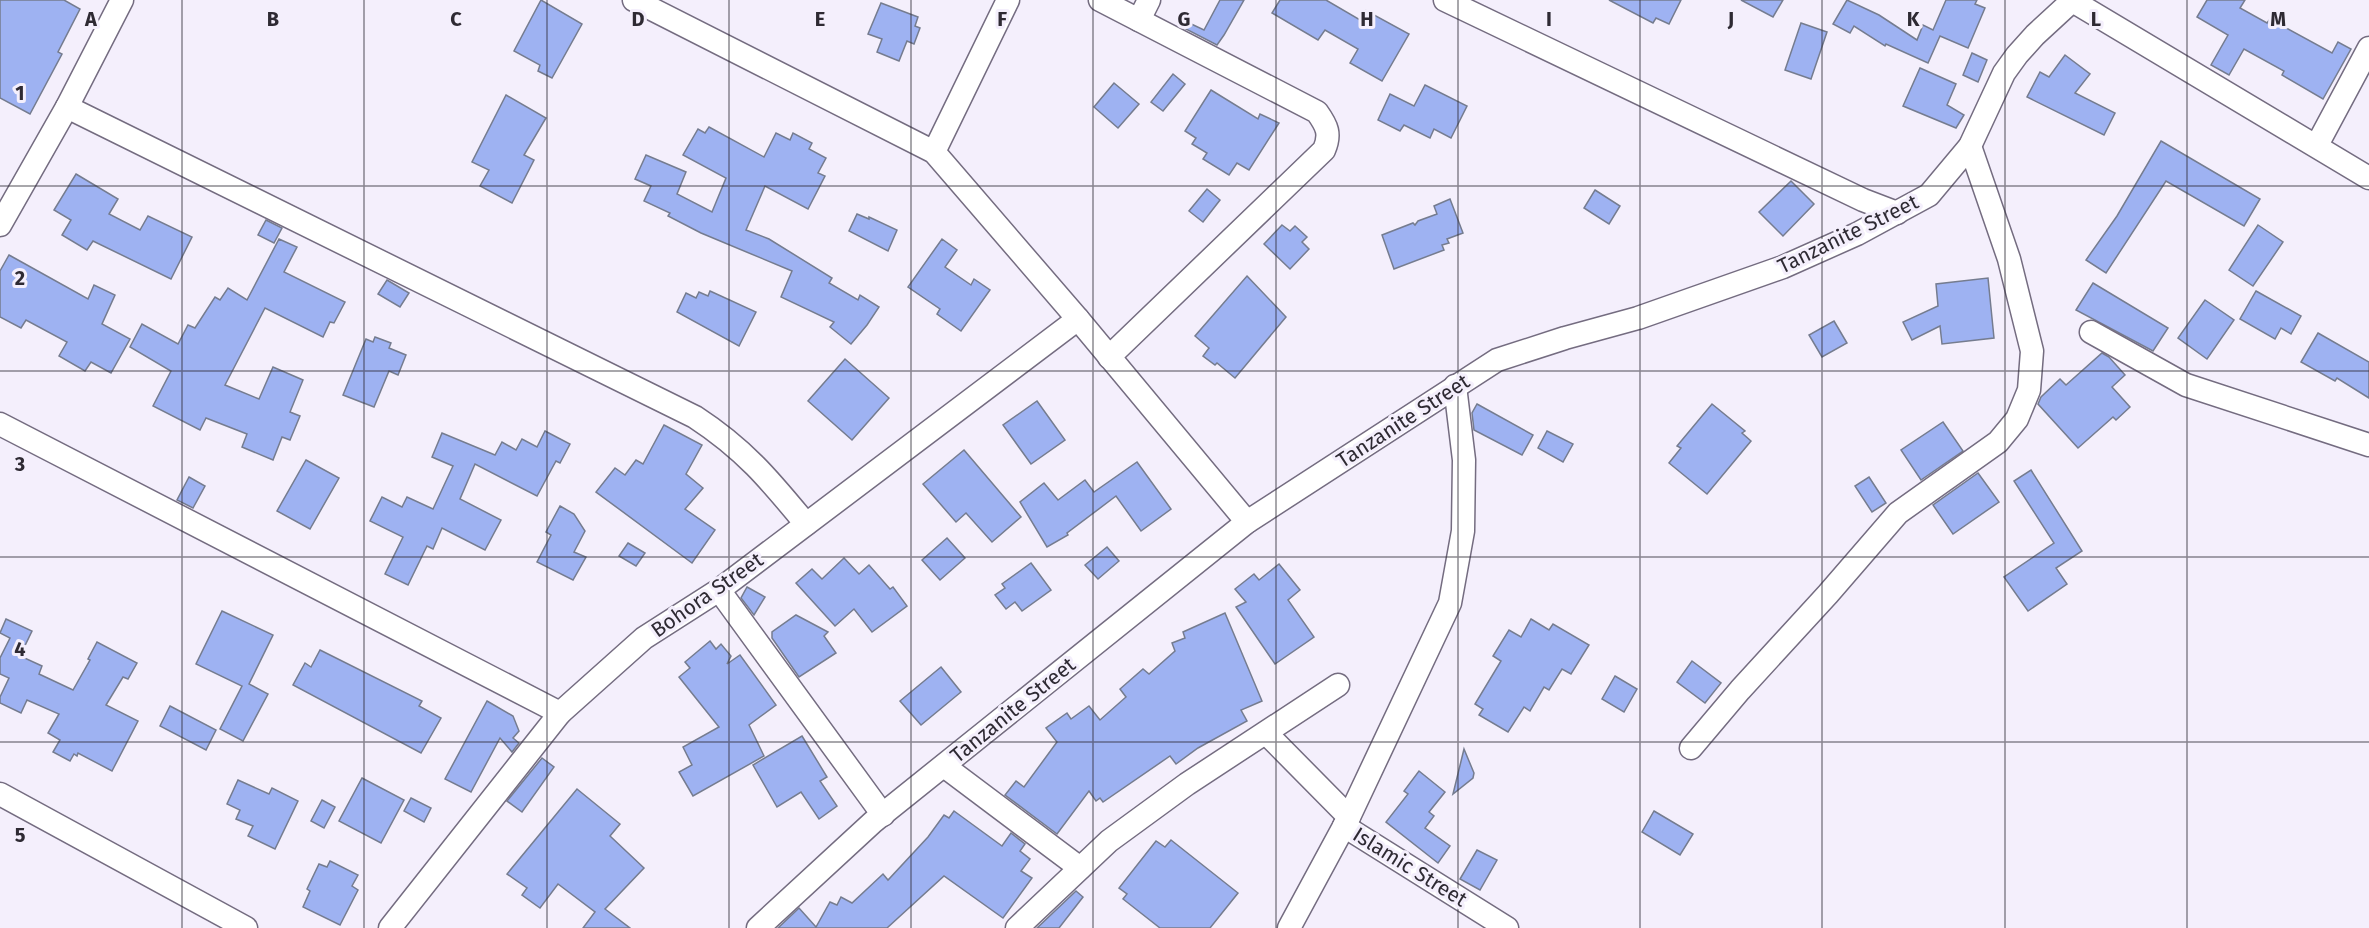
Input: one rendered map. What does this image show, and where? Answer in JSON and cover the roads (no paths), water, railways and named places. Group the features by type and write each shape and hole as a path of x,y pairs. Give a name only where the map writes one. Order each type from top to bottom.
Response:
{"street":[{"path":"0,225 67,107 122,0"},
{"path":"634,0 934,152 1078,319 1247,522"},
{"path":"934,152 1008,0"},
{"path":"1100,0 1144,10 1317,112 1326,124 1329,137 1324,150 1109,357"},
{"path":"1445,0 1863,200 1897,213"},
{"path":"2072,0 2317,145 2366,171"},
{"name":"Tanzanite Street","path":"758,928 883,815 1247,522 1455,386 1497,360 1638,318 1783,267 1857,234 1929,195 1970,146 2004,73 2035,35 2072,0"},
{"path":"2317,145 2369,48"},
{"path":"67,107 695,417 723,435 742,451 807,524"},
{"path":"1691,748 1898,513 1998,442 2017,419 2029,390 2032,351 2009,259 1970,146"},
{"name":"Bohora Street","path":"390,928 560,713 644,638 719,590 1078,319"},
{"path":"2091,332 2186,386 2369,445"},
{"path":"1289,928 1346,821 1450,603 1464,531 1464,460 1455,386"},
{"path":"0,424 560,713"},
{"path":"719,590 883,815"},
{"path":"1017,928 1109,841 1187,784 1338,686"},
{"name":"Islamic Street","path":"1266,733 1346,821 1504,927"},
{"path":"944,766 1080,868"},
{"path":"0,794 246,928"}]}
